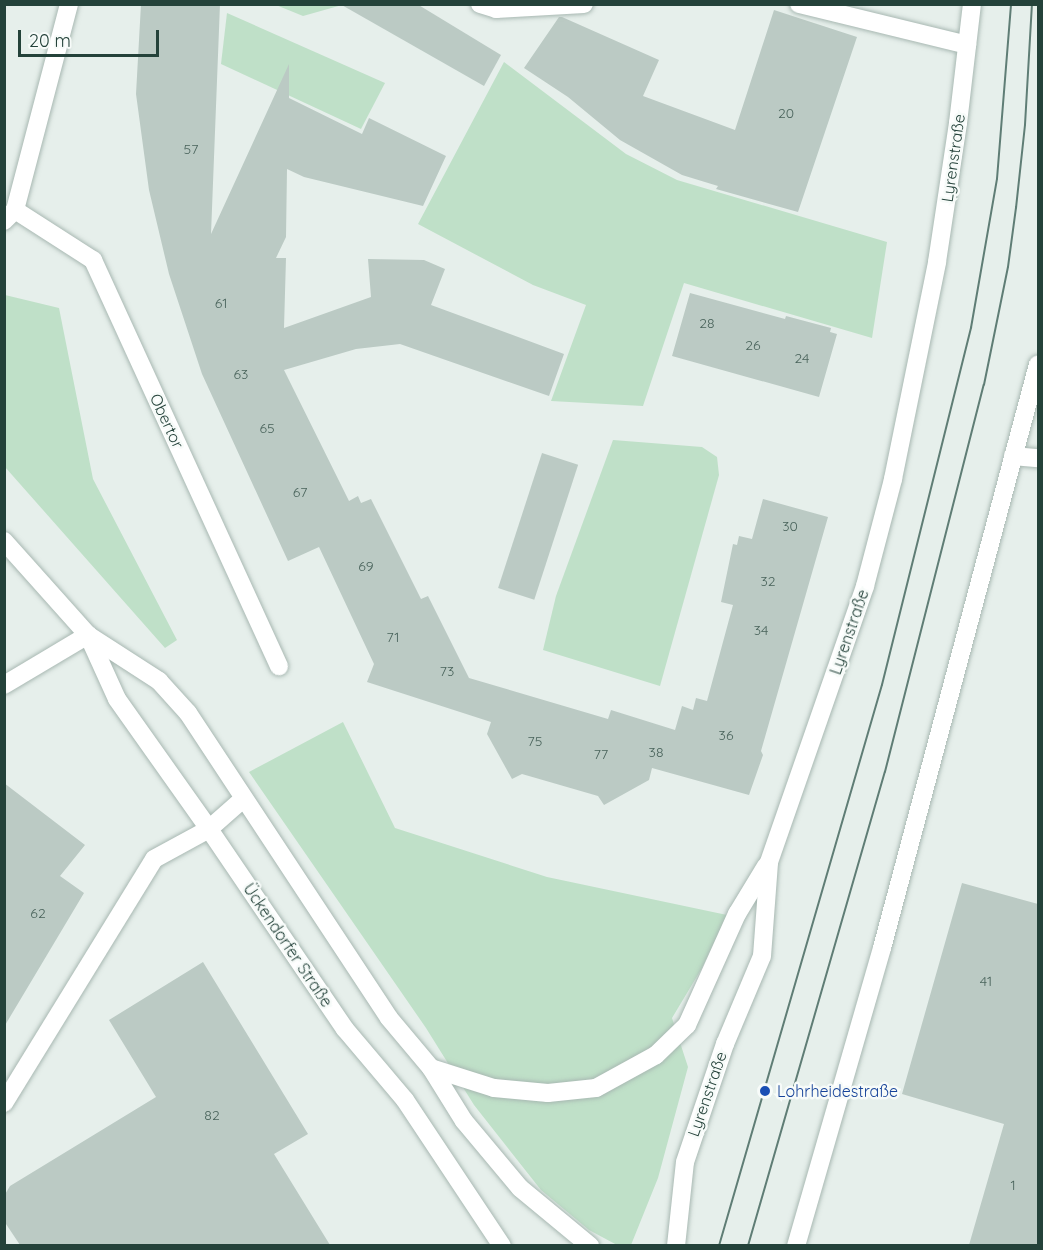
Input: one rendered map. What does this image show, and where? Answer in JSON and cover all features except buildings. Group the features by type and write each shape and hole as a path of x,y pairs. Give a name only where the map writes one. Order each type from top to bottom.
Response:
{"main road":[{"name":"Obertor","path":"69,4 10,215 93,260 279,666"},
{"path":"480,4 495,9 584,4"},
{"path":"799,4 967,45"},
{"name":"Lyrenstraße","path":"676,1245 685,1162 725,1044 762,956 769,862 865,586 893,479 937,262 972,4"},
{"path":"796,1245 882,948 1038,364"},
{"path":"1013,456 1038,458"},
{"name":"Ückendorfer Straße","path":"4,541 88,635 159,681 188,713 389,1018 431,1068 464,1121 520,1188 590,1245"},
{"path":"4,685 88,635"},
{"name":"Ückendorfer Straße","path":"88,635 117,699 345,1029 405,1100 502,1245"},
{"path":"4,1103 154,859 209,829 243,799"},
{"path":"431,1068 494,1088 548,1093 596,1088 656,1055 687,1025 737,914 769,862"}],"green space":[{"path":"276,5 342,5 303,16"},
{"path":"227,13 385,83 361,129 221,64"},
{"path":"504,62 626,154 677,180 887,242 872,338 684,283 643,406 551,401 586,305 533,285 418,224"},
{"path":"5,295 59,308 93,479 177,640 165,648 5,467"},
{"path":"613,440 702,447 717,457 719,475 660,686 543,650 556,596"},
{"path":"343,722 395,828 547,877 727,915 702,968 672,1018 688,1067 658,1178 631,1245 617,1245 589,1230 541,1190 474,1105 426,1028 249,772"}],"tram line":[{"path":"719,1246 882,685 971,328 997,179 1011,4"},
{"path":"748,1246 885,772 984,385 1008,267 1016,208 1025,125 1032,4"}],"place":[{"name":"Lohrheidestraße","path":"765,1091"}]}
